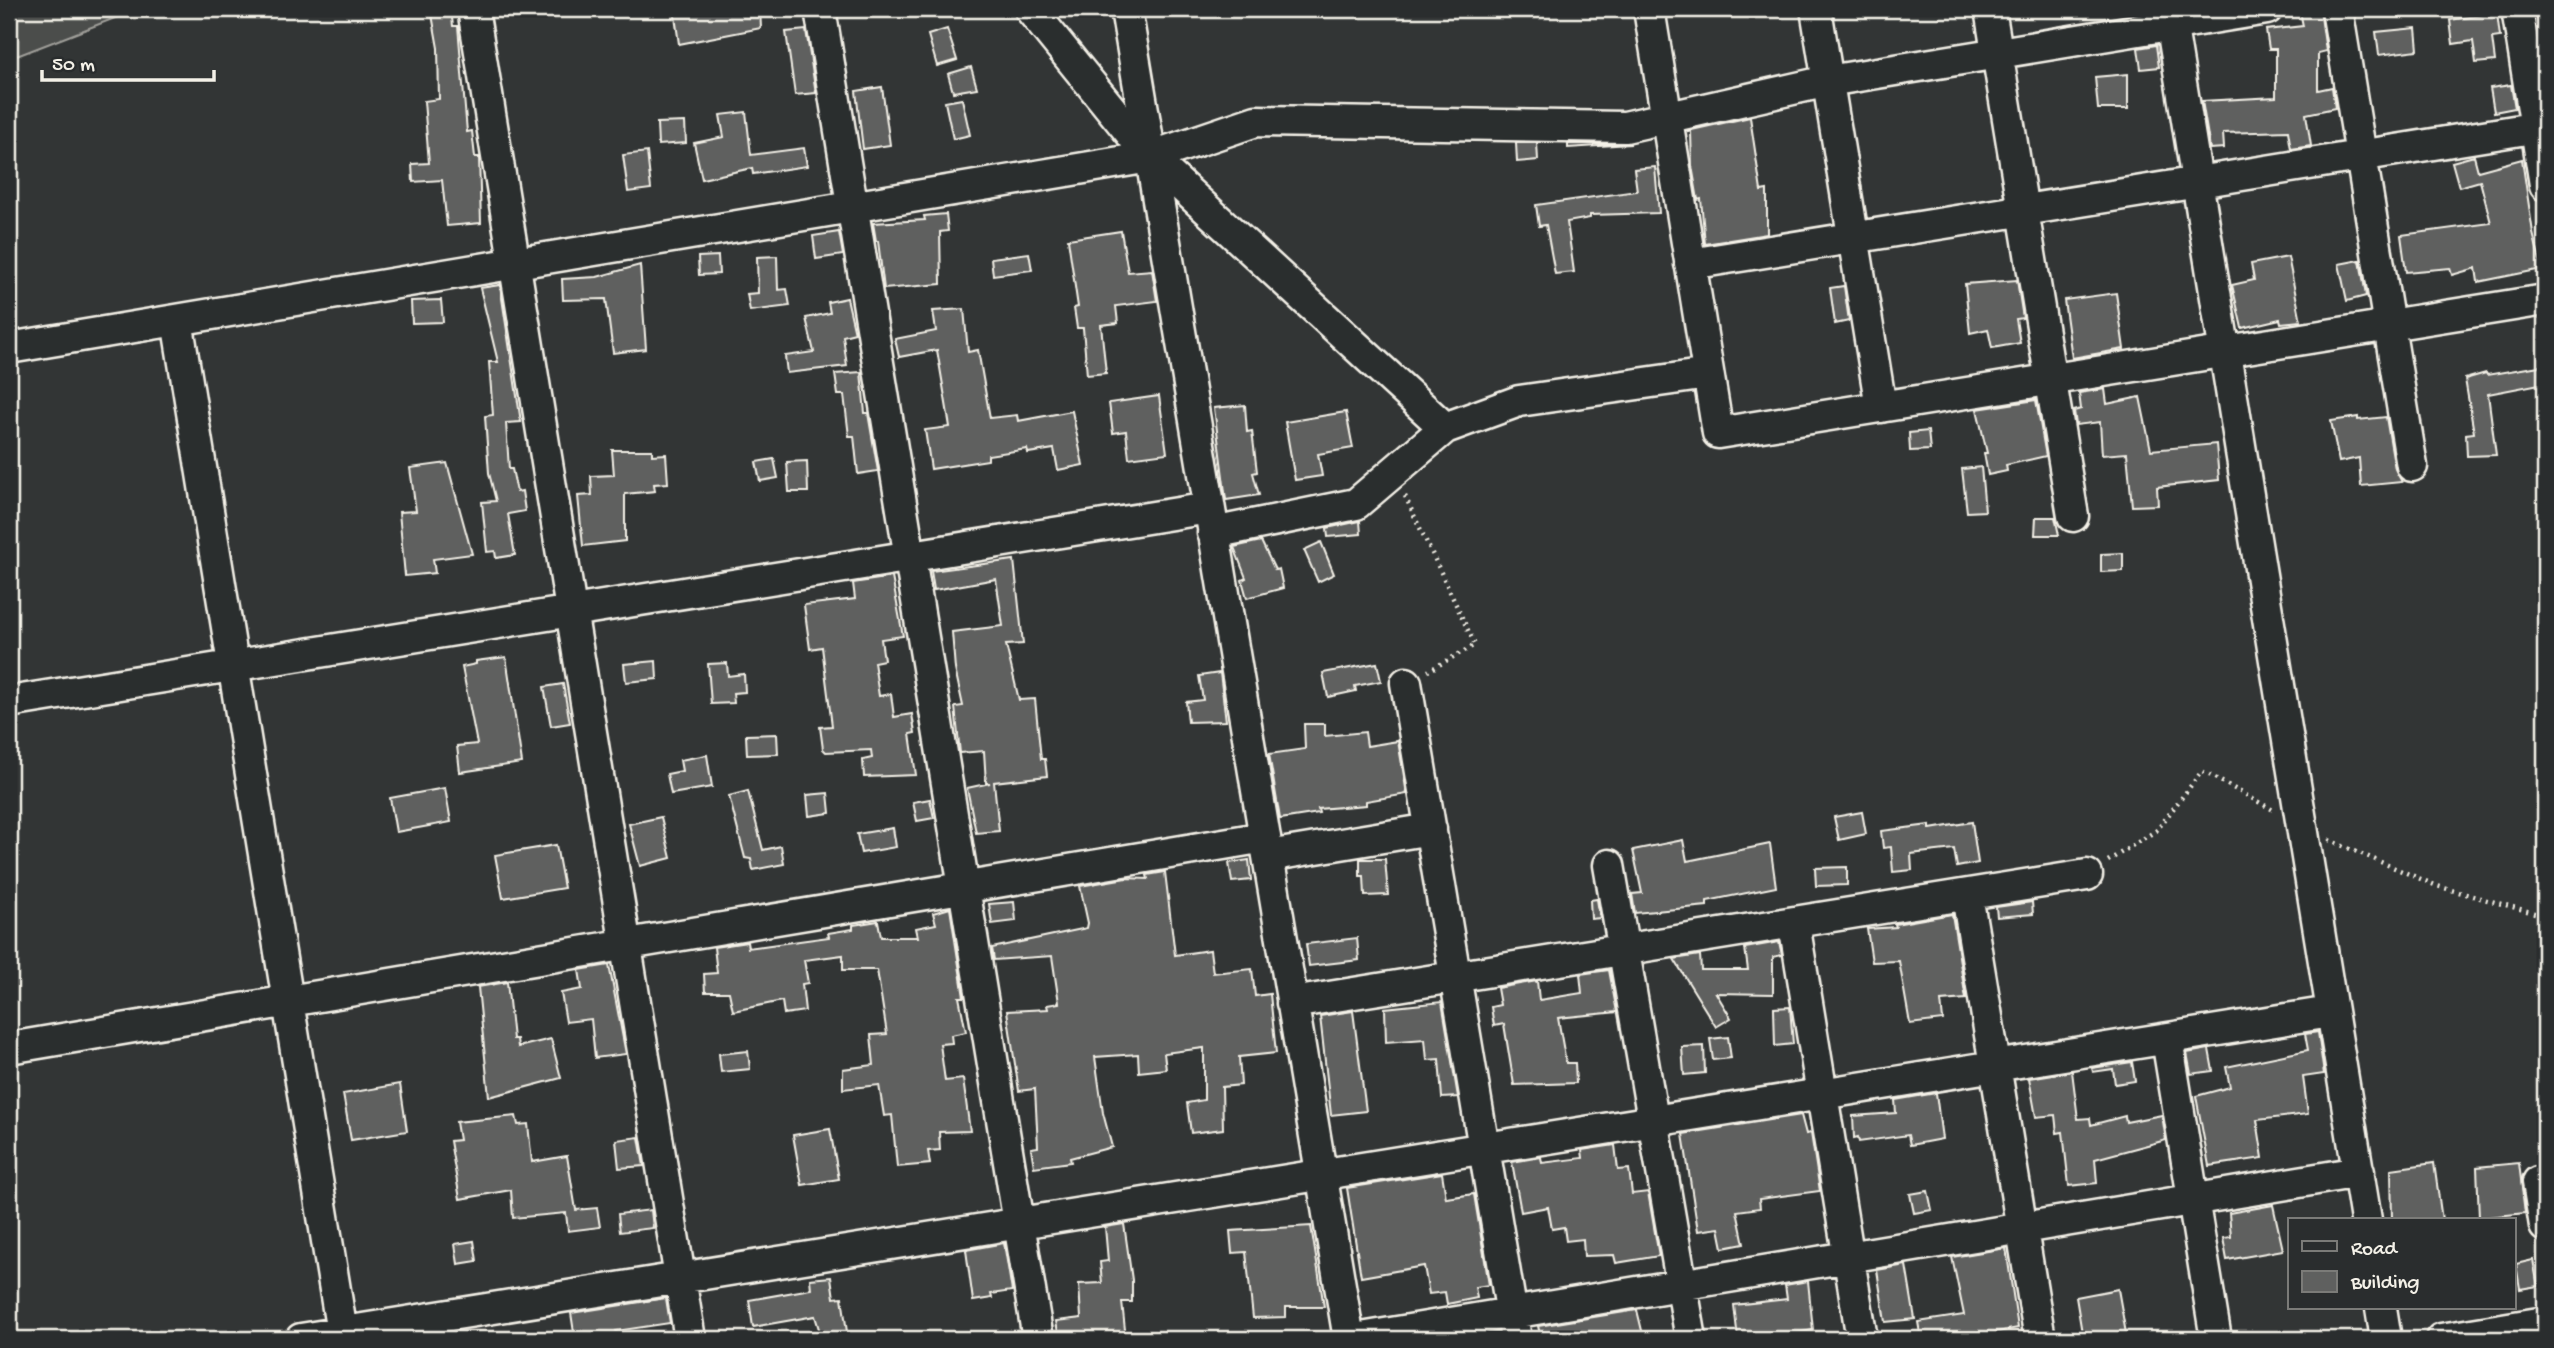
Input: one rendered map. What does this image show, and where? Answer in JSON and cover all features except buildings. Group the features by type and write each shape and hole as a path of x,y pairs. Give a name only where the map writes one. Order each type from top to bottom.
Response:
{"street":[{"path":"473,9 690,1339"},
{"path":"820,9 1038,1339"},
{"path":"1030,9 1150,157 1445,428"},
{"path":"1126,9 1349,1339"},
{"path":"1649,9 1718,433 2545,300"},
{"path":"1816,9 1881,407"},
{"path":"1990,9 2073,516"},
{"path":"9,348 1150,157 1256,121 1625,128 1828,81 1997,53 2170,17 2267,9"},
{"path":"2337,9 2412,466"},
{"path":"2516,9 2541,126 2545,185"},
{"path":"2170,17 2330,1013 2367,1218"},
{"path":"1690,264 2541,126"},
{"path":"177,320 343,1336"},
{"path":"9,702 910,556 1356,504 1445,428 1519,401 1708,374"},
{"path":"1406,684 1514,1326"},
{"path":"9,1048 964,888 1266,846 1430,829"},
{"path":"1609,865 1691,1339"},
{"path":"1292,1003 2087,875"},
{"path":"1967,895 2040,1339"},
{"path":"1794,923 1862,1339"},
{"path":"302,1339 343,1336 680,1278 2330,1013"},
{"path":"2167,1039 2216,1339"},
{"path":"1355,1339 1514,1326 1682,1285 2358,1172"},
{"path":"2538,1181 2545,1226"},
{"path":"2381,1310 2386,1339"},
{"path":"2441,1339 2545,1322"}],"path":[{"path":"1394,472 1475,645 1406,684"}],"shaded area":[{"path":"9,9 126,9 128,13 9,59"}]}
